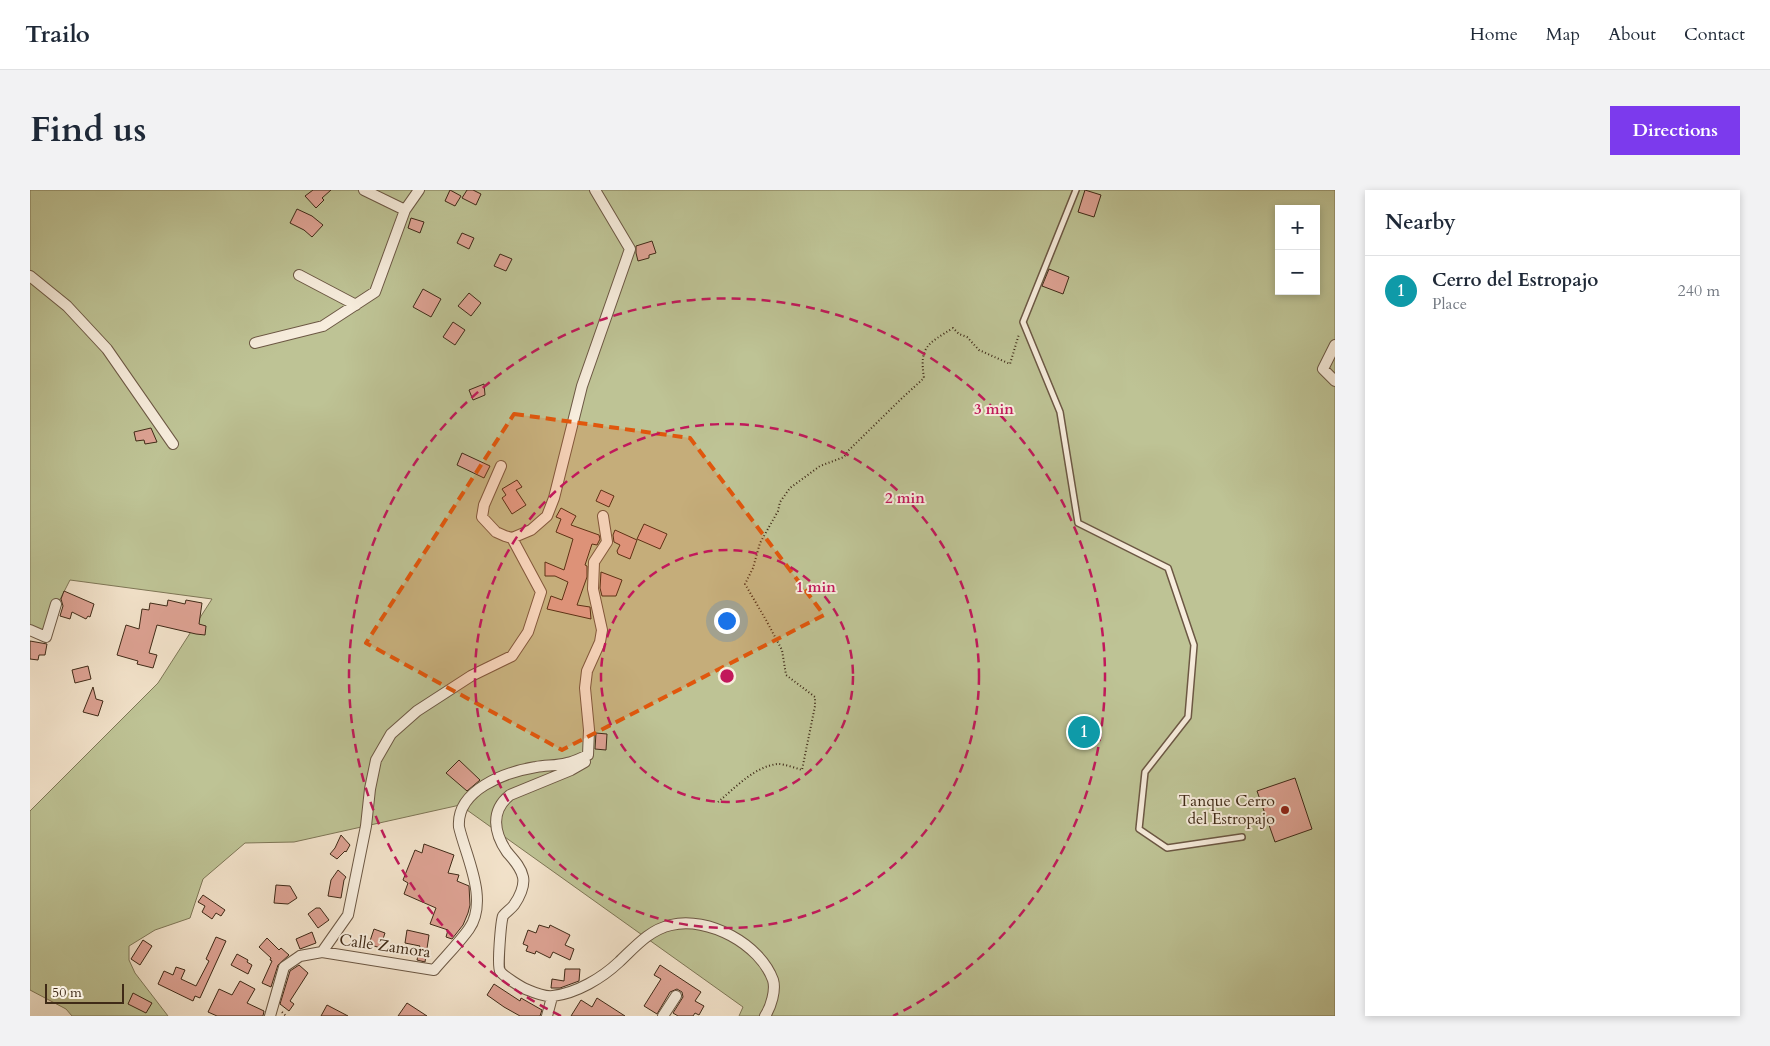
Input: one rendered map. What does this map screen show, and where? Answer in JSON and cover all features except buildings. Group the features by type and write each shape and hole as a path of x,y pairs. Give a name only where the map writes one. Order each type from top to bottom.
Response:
{"street":[{"path":"364,190 405,210"},
{"path":"254,343 323,326 375,292 405,210 419,190"},
{"path":"501,466 484,505 482,517 496,532 512,538 531,530 546,516 554,498 582,386 630,249 595,190"},
{"path":"299,275 356,305"},
{"path":"30,276 67,306 107,349 172,444"},
{"path":"1335,345 1323,369 1335,381"},
{"path":"603,516 607,542 594,562 593,589 602,630 600,642 587,671 585,688 589,730 588,759 571,770 503,800 496,816 495,826 498,838 523,876 523,886 515,904 504,916 501,924 501,948 498,966 500,973 524,989 552,997 581,989 617,964 644,938 656,930 671,925 693,923 709,926 728,933 761,960 773,981 772,1001 766,1016"},
{"name":"Calle Zamora","path":"322,952 348,915 366,826 370,789 376,760 391,734 424,706 470,676 512,656 528,632 541,592 512,538"},
{"path":"30,630 46,637 56,604"},
{"name":"Calle Zamora","path":"270,1016 284,966 300,956 322,952 434,970 470,927 475,913 477,886 458,827 458,818 465,801 498,778 534,767 567,763 588,755"},
{"path":"664,1016 676,996"},
{"path":"549,1015 552,997"}],"lane":[{"path":"1076,190 1023,322 1060,412 1078,523 1168,568 1194,645 1188,717 1145,772 1139,828 1167,848 1242,837"}],"path":[{"path":"718,802 763,768 779,764 802,770 815,706 814,697 786,675 782,650 745,584 753,568 760,543 778,511 780,502 790,488 820,466 844,457 887,412 924,378 921,362 928,344 953,328 959,334 967,336 979,350 1010,364 1023,322"}],"highlighted area":[{"path":"514,414 690,438 824,615 562,750 366,643"}],"green space":[{"path":"30,190 1335,190 1335,1016 739,1016 743,1007 460,805 294,842 245,843 203,879 190,918 155,930 129,946 129,960 135,973 168,1016 72,1016 66,1009 30,990 30,811 158,683 212,599 70,580 42,635 30,629"}],"place":[{"name":"Cerro del Estropajo","path":"1084,732"},
{"name":"Tanque Cerro del Estropajo","path":"1285,810"}]}
